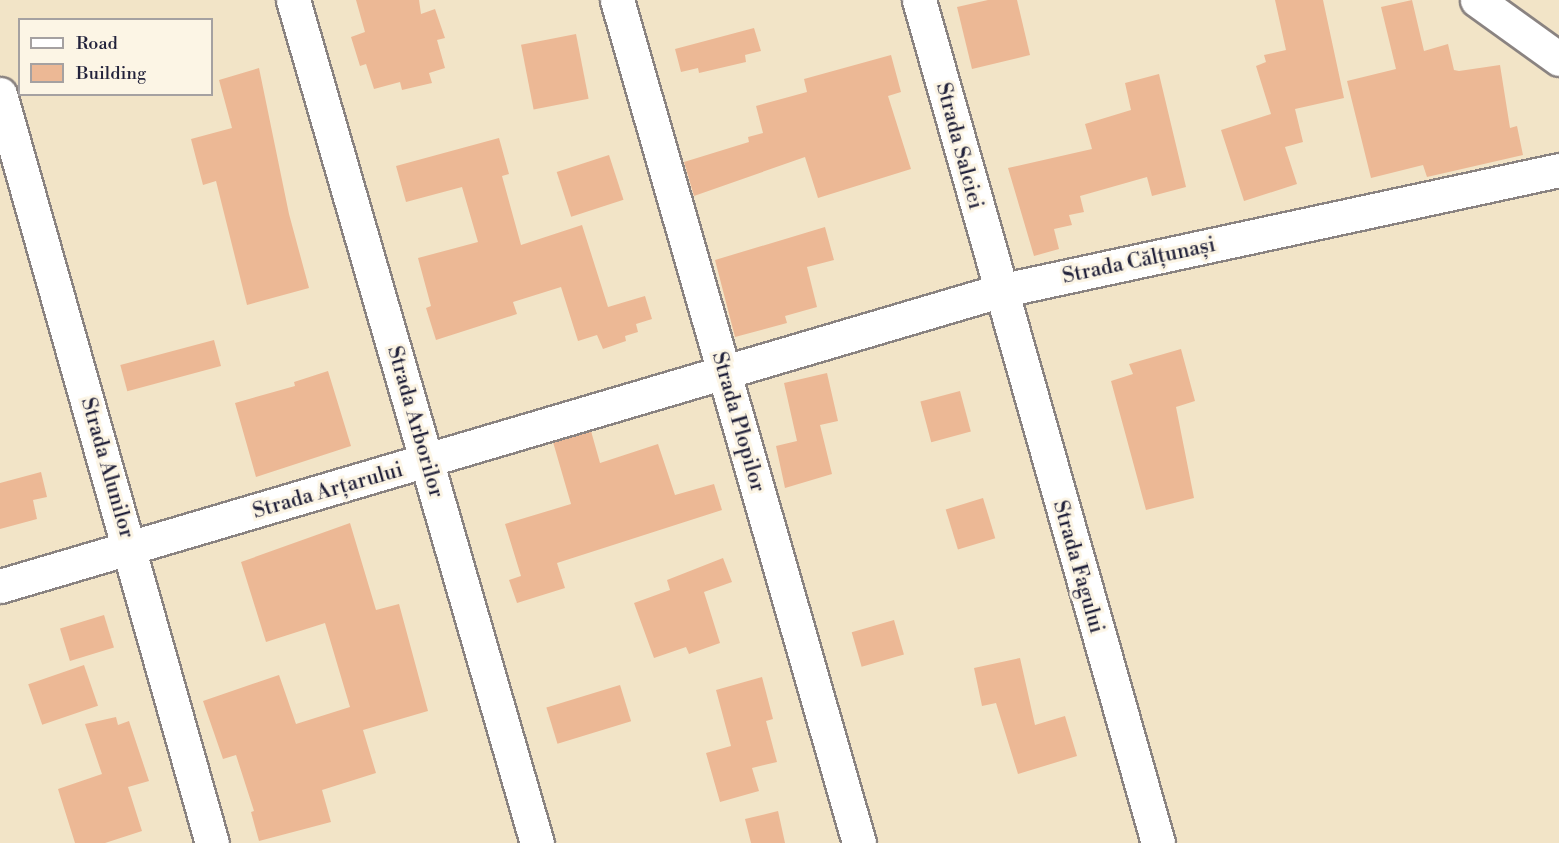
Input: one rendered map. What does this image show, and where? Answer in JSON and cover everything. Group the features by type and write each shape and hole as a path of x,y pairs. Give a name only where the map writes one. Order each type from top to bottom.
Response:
{"street":[{"name":"Strada Arborilor","path":"293,0 537,843"},
{"name":"Strada Plopilor","path":"617,0 859,843"},
{"name":"Strada Salciei","path":"919,0 999,291"},
{"path":"1476,0 1559,58"},
{"name":"Strada Alunilor","path":"0,94 212,843"},
{"name":"Strada Călțunași","path":"724,374 999,291 1559,170"},
{"name":"Strada Fagului","path":"999,291 1158,843"},
{"name":"Strada Arțarului","path":"0,586 724,374"}],"building":[{"path":"356,0 419,0 421,14 435,9 445,38 437,40 445,68 429,73 432,83 402,90 400,82 374,89 366,64 360,66 351,37 365,32"},
{"path":"988,0 1017,0 1030,55 972,69 957,7"},
{"path":"1275,0 1323,0 1344,98 1295,109 1303,142 1285,147 1297,184 1244,201 1221,130 1271,114 1256,66 1266,62 1264,55 1286,50"},
{"path":"1412,0 1424,51 1448,44 1454,70 1459,71 1500,65 1510,128 1517,126 1523,155 1427,177 1423,165 1371,178 1347,81 1396,69 1381,7"},
{"path":"754,28 761,51 745,55 746,62 699,73 698,68 681,72 675,49"},
{"path":"576,34 589,99 534,109 521,45"},
{"path":"891,55 901,92 888,96 911,169 818,198 805,157 694,196 684,162 749,142 748,137 763,133 756,106 807,92 804,79"},
{"path":"259,68 289,214 309,288 247,305 216,181 203,185 191,139 232,128 219,80"},
{"path":"1159,74 1186,187 1152,196 1147,177 1080,196 1084,212 1069,215 1072,225 1054,229 1059,249 1034,256 1008,168 1092,149 1085,124 1131,110 1125,83"},
{"path":"499,138 509,174 502,176 521,245 582,225 608,307 645,296 652,319 636,324 638,332 625,336 626,341 603,349 597,335 578,341 561,287 513,302 517,314 436,340 426,308 431,306 418,258 478,242 462,187 406,202 396,166"},
{"path":"609,155 624,200 571,217 557,172"},
{"path":"825,227 834,260 807,267 817,307 785,316 787,323 735,337 715,260"},
{"path":"214,340 221,366 127,391 120,365"},
{"path":"1181,349 1195,401 1176,407 1194,498 1146,510 1111,381 1133,374 1129,364"},
{"path":"328,371 351,446 256,477 235,403 295,386 294,382"},
{"path":"827,373 838,421 820,425 832,474 785,488 776,446 797,441 784,383"},
{"path":"960,391 971,432 931,442 920,402"},
{"path":"591,431 600,463 658,444 675,495 714,484 722,510 557,563 565,588 517,603 509,580 521,576 505,524 571,504 553,442"},
{"path":"41,472 47,497 33,500 37,519 0,529 0,483"},
{"path":"983,498 995,538 958,550 946,509"},
{"path":"350,523 376,610 399,604 428,711 363,730 376,773 322,790 331,822 259,841 251,812 254,811 236,755 223,759 203,701 279,675 296,724 350,707 325,623 266,642 241,562"},
{"path":"723,558 732,582 704,592 720,643 689,654 686,647 654,658 634,603 670,590 667,580"},
{"path":"104,615 114,648 70,661 60,628"},
{"path":"894,620 904,655 862,667 852,632"},
{"path":"1020,658 1035,725 1065,716 1077,756 1018,774 996,703 982,706 974,668"},
{"path":"84,665 98,706 42,725 28,684"},
{"path":"762,677 773,719 766,721 777,762 752,768 759,791 720,802 706,753 731,746 716,690"},
{"path":"620,685 631,721 557,744 546,708"},
{"path":"116,717 118,725 129,721 149,781 128,787 142,831 105,843 75,843 58,789 102,774 85,724"},
{"path":"778,811 785,843 751,843 745,819"}]}
